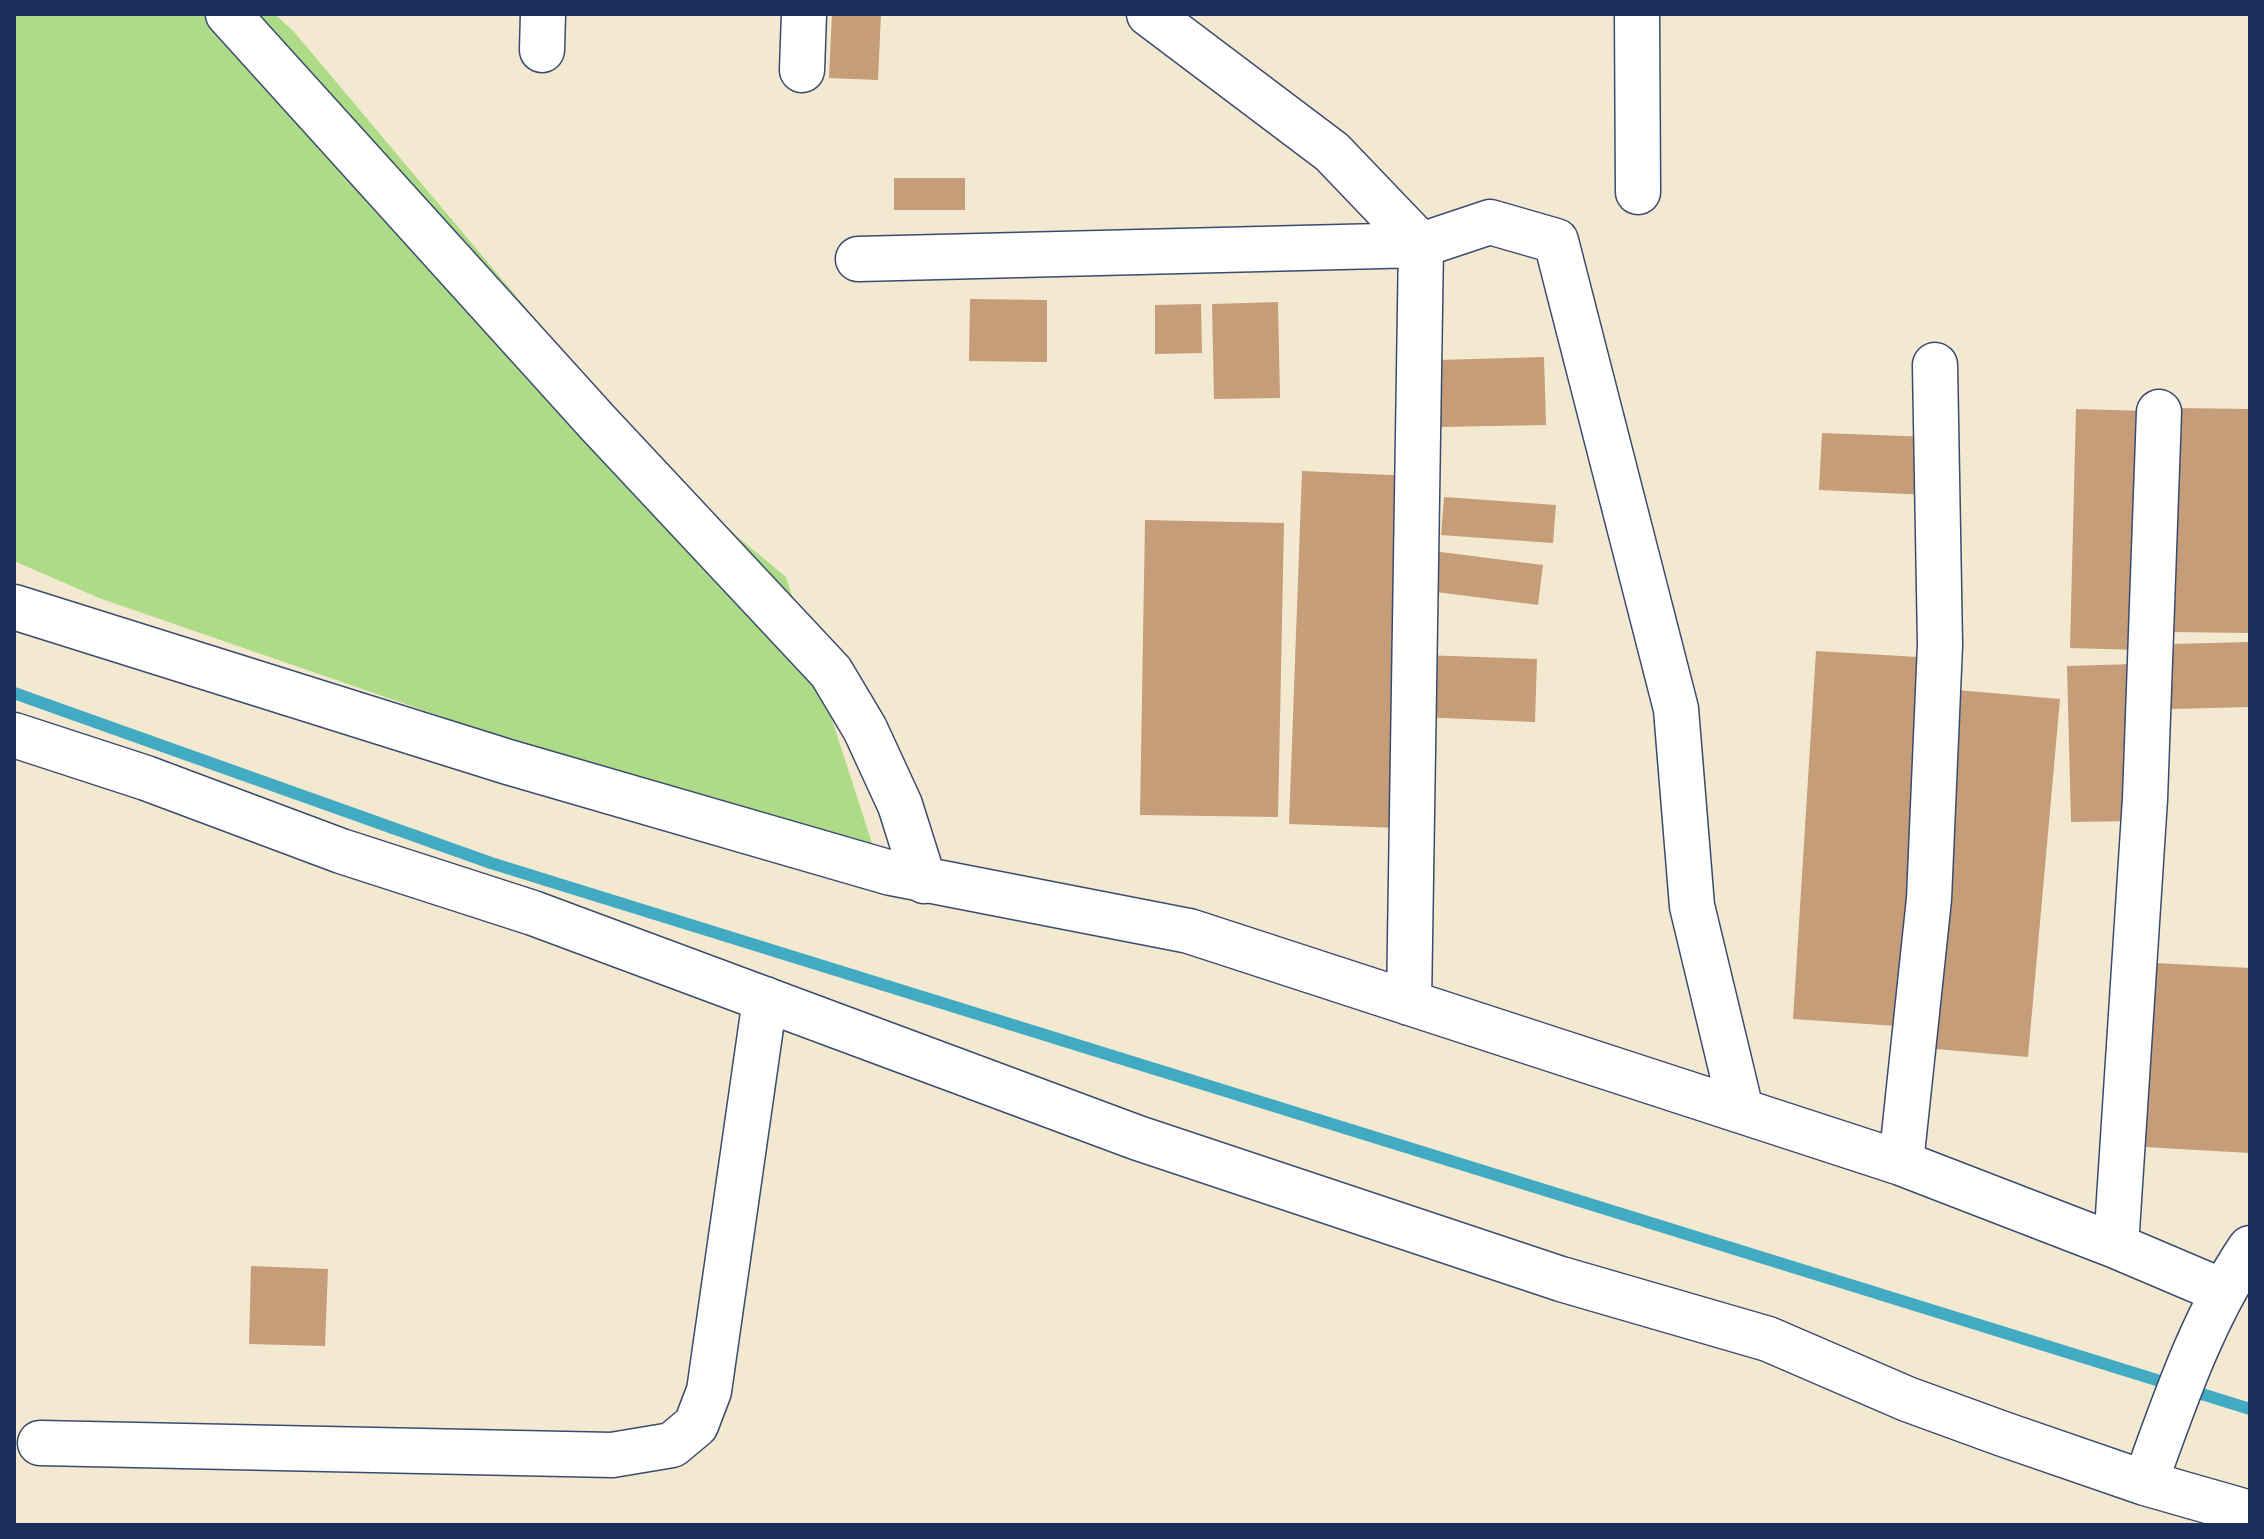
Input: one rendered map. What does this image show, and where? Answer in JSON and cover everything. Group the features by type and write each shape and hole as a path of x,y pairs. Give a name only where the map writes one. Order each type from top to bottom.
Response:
{"street":[{"path":"228,14 609,435 831,672 865,729 900,805 924,881"},
{"path":"802,70 804,14"},
{"path":"1149,14 1332,152 1421,245 1409,1003"},
{"path":"1637,14 1638,192"},
{"path":"858,259 1421,245 1490,222 1556,241 1676,709 1692,906 1741,1110"},
{"path":"1901,1163 1929,899 1939,661 1935,365"},
{"path":"2116,1246 2145,799 2159,412"},
{"path":"14,607 508,762 924,881 1189,931 1901,1163 2116,1246 2222,1291"},
{"path":"14,735 146,778 341,851 533,913 1138,1138 1561,1279 1768,1339 1907,1399 2145,1483 2250,1513"},
{"path":"40,1443 612,1455 672,1445 696,1425 709,1391 765,999"},
{"path":"2145,1483 2175,1400 2222,1291 2250,1248"}],"green space":[{"path":"14,14 275,14 295,33 674,484 786,577 880,868 99,598 14,561"}],"building":[{"path":"832,14 881,14 878,80 829,78"},
{"path":"894,178 965,178 965,210 894,210"},
{"path":"970,299 1047,300 1047,362 969,361"},
{"path":"1278,302 1280,398 1214,399 1212,304"},
{"path":"1201,304 1202,353 1155,354 1155,305"},
{"path":"1544,357 1546,425 1439,427 1438,360"},
{"path":"2174,408 2250,409 2250,633 2170,632"},
{"path":"2076,409 2147,411 2141,650 2070,648"},
{"path":"1822,433 1931,437 1929,495 1819,490"},
{"path":"1302,471 1412,476 1399,828 1289,824"},
{"path":"1444,497 1556,505 1553,543 1441,535"},
{"path":"1145,520 1284,523 1278,817 1140,815"},
{"path":"1433,551 1543,565 1538,605 1428,591"},
{"path":"2250,642 2250,707 2171,709 2170,644"},
{"path":"1816,651 1935,658 1912,1027 1793,1019"},
{"path":"1423,655 1537,659 1535,722 1420,717"},
{"path":"2134,664 2138,821 2071,822 2067,666"},
{"path":"1957,690 2060,699 2028,1057 1924,1048"},
{"path":"2155,963 2250,968 2250,1153 2144,1147"},
{"path":"251,1266 328,1269 325,1346 249,1344"}],"waterway":[{"path":"14,693 491,863 2250,1409"}]}
